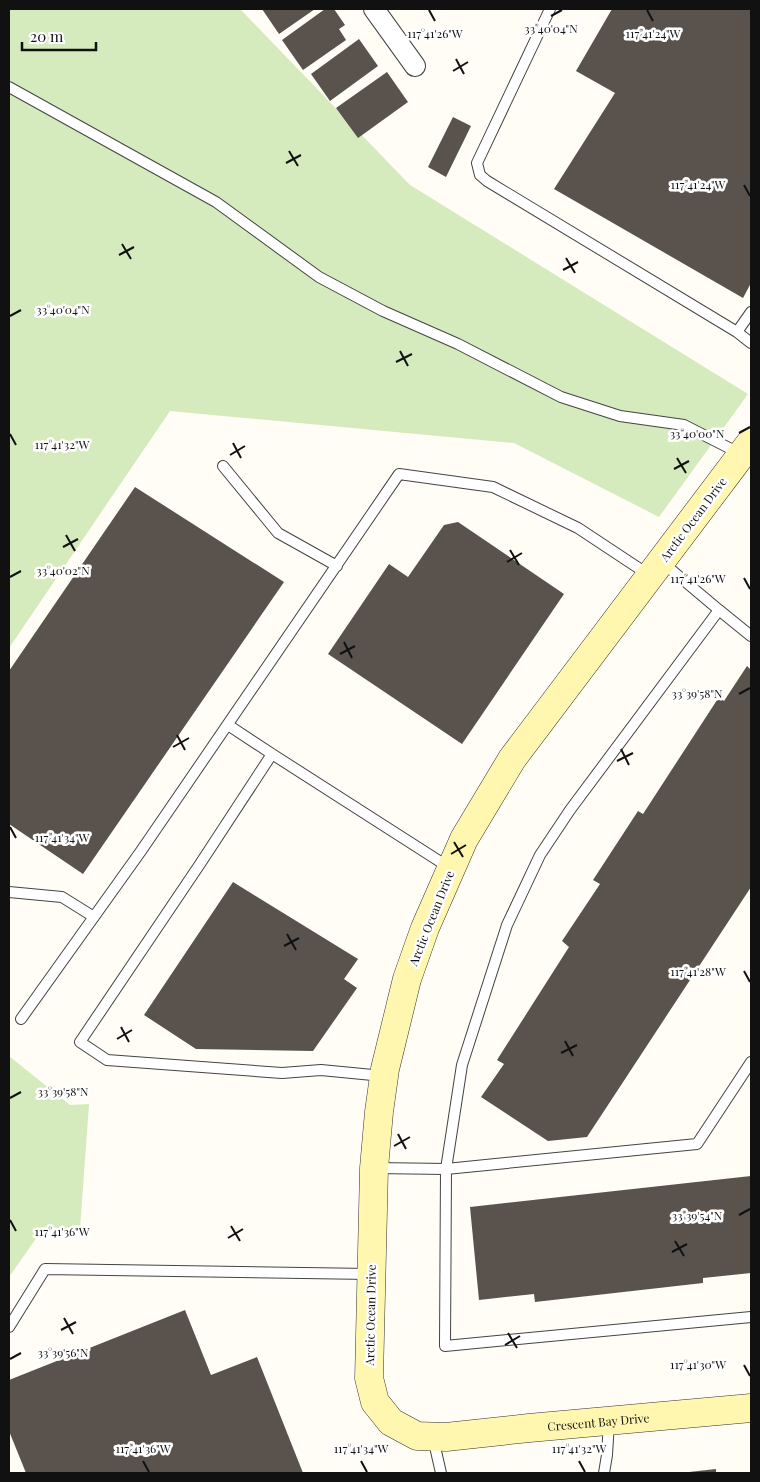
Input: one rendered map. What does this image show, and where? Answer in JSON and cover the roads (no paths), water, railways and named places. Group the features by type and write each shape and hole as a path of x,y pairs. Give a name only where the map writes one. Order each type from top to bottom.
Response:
{"street":[{"path":"374,9 415,66"},
{"name":"Arctic Ocean Drive","path":"439,1438 417,1436 390,1422 375,1402 369,1378 374,1168 384,1076 407,979 425,928 464,839 512,759 656,568 748,452"},
{"name":"Crescent Bay Drive","path":"439,1438 751,1408"}],"lane":[{"path":"550,9 477,163 480,175 495,186 737,332 751,343"},
{"path":"9,87 216,202 319,277 384,310 458,344 561,397 620,416 684,425 748,452"},
{"path":"737,332 751,312"},
{"path":"223,466 278,533 336,566"},
{"path":"21,1019 228,725 399,474 493,487 656,568 719,610 751,636"},
{"path":"719,610 570,810 536,864 506,925 462,1065 446,1169 445,1346 751,1317"},
{"path":"228,725 451,868"},
{"path":"272,754 80,1042 108,1060 282,1073 321,1070 384,1076"},
{"path":"9,892 62,898 94,916"},
{"path":"374,1168 446,1169 697,1144 751,1062"},
{"path":"9,1327 45,1270 371,1274"},
{"path":"604,1473 609,1421"},
{"path":"439,1438 441,1473"}]}
